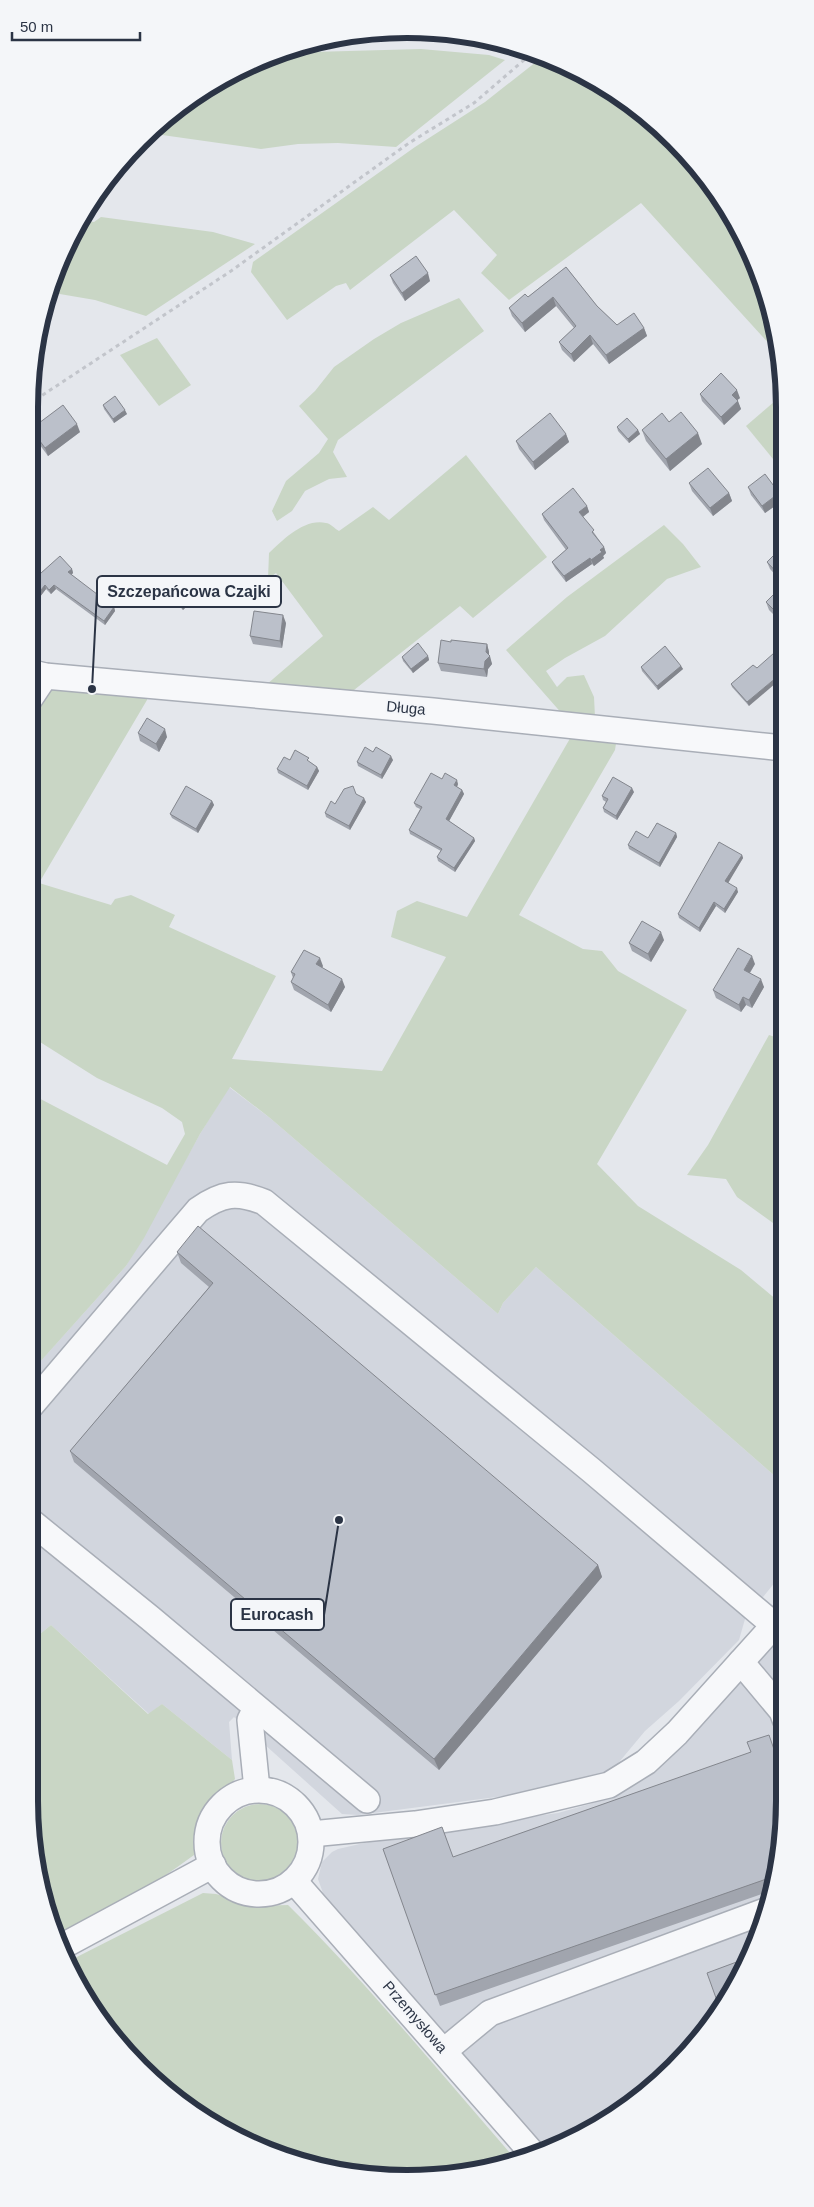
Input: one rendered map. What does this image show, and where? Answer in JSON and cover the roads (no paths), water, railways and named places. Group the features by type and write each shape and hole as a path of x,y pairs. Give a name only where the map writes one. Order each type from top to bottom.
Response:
{"street":[{"name":"Długa","path":"38,674 433,710 776,747"},
{"path":"38,1397 198,1210 214,1199 228,1195 246,1195 264,1202 592,1470 776,1617"},
{"path":"38,1527 150,1618 253,1714 367,1800"},
{"path":"311,1834 415,1824 495,1812 609,1785 646,1762 677,1733 776,1622"},
{"path":"740,1662 776,1704"},
{"path":"253,1714 257,1789"},
{"path":"257,1789 279,1794 298,1806 307,1819 311,1834 311,1852 305,1868 294,1881 280,1890 265,1894 250,1893 235,1888 222,1878 213,1865 208,1849 208,1832 214,1815 225,1802 240,1793 257,1789"},
{"path":"67,1944 213,1865"},
{"name":"Przemysłowa","path":"294,1881 529,2149"},
{"path":"444,2052 490,2013 759,1913"}],"place":[{"name":"Szczepańcowa Czajki","path":"92,689"},
{"name":"Eurocash","path":"339,1520"}]}
